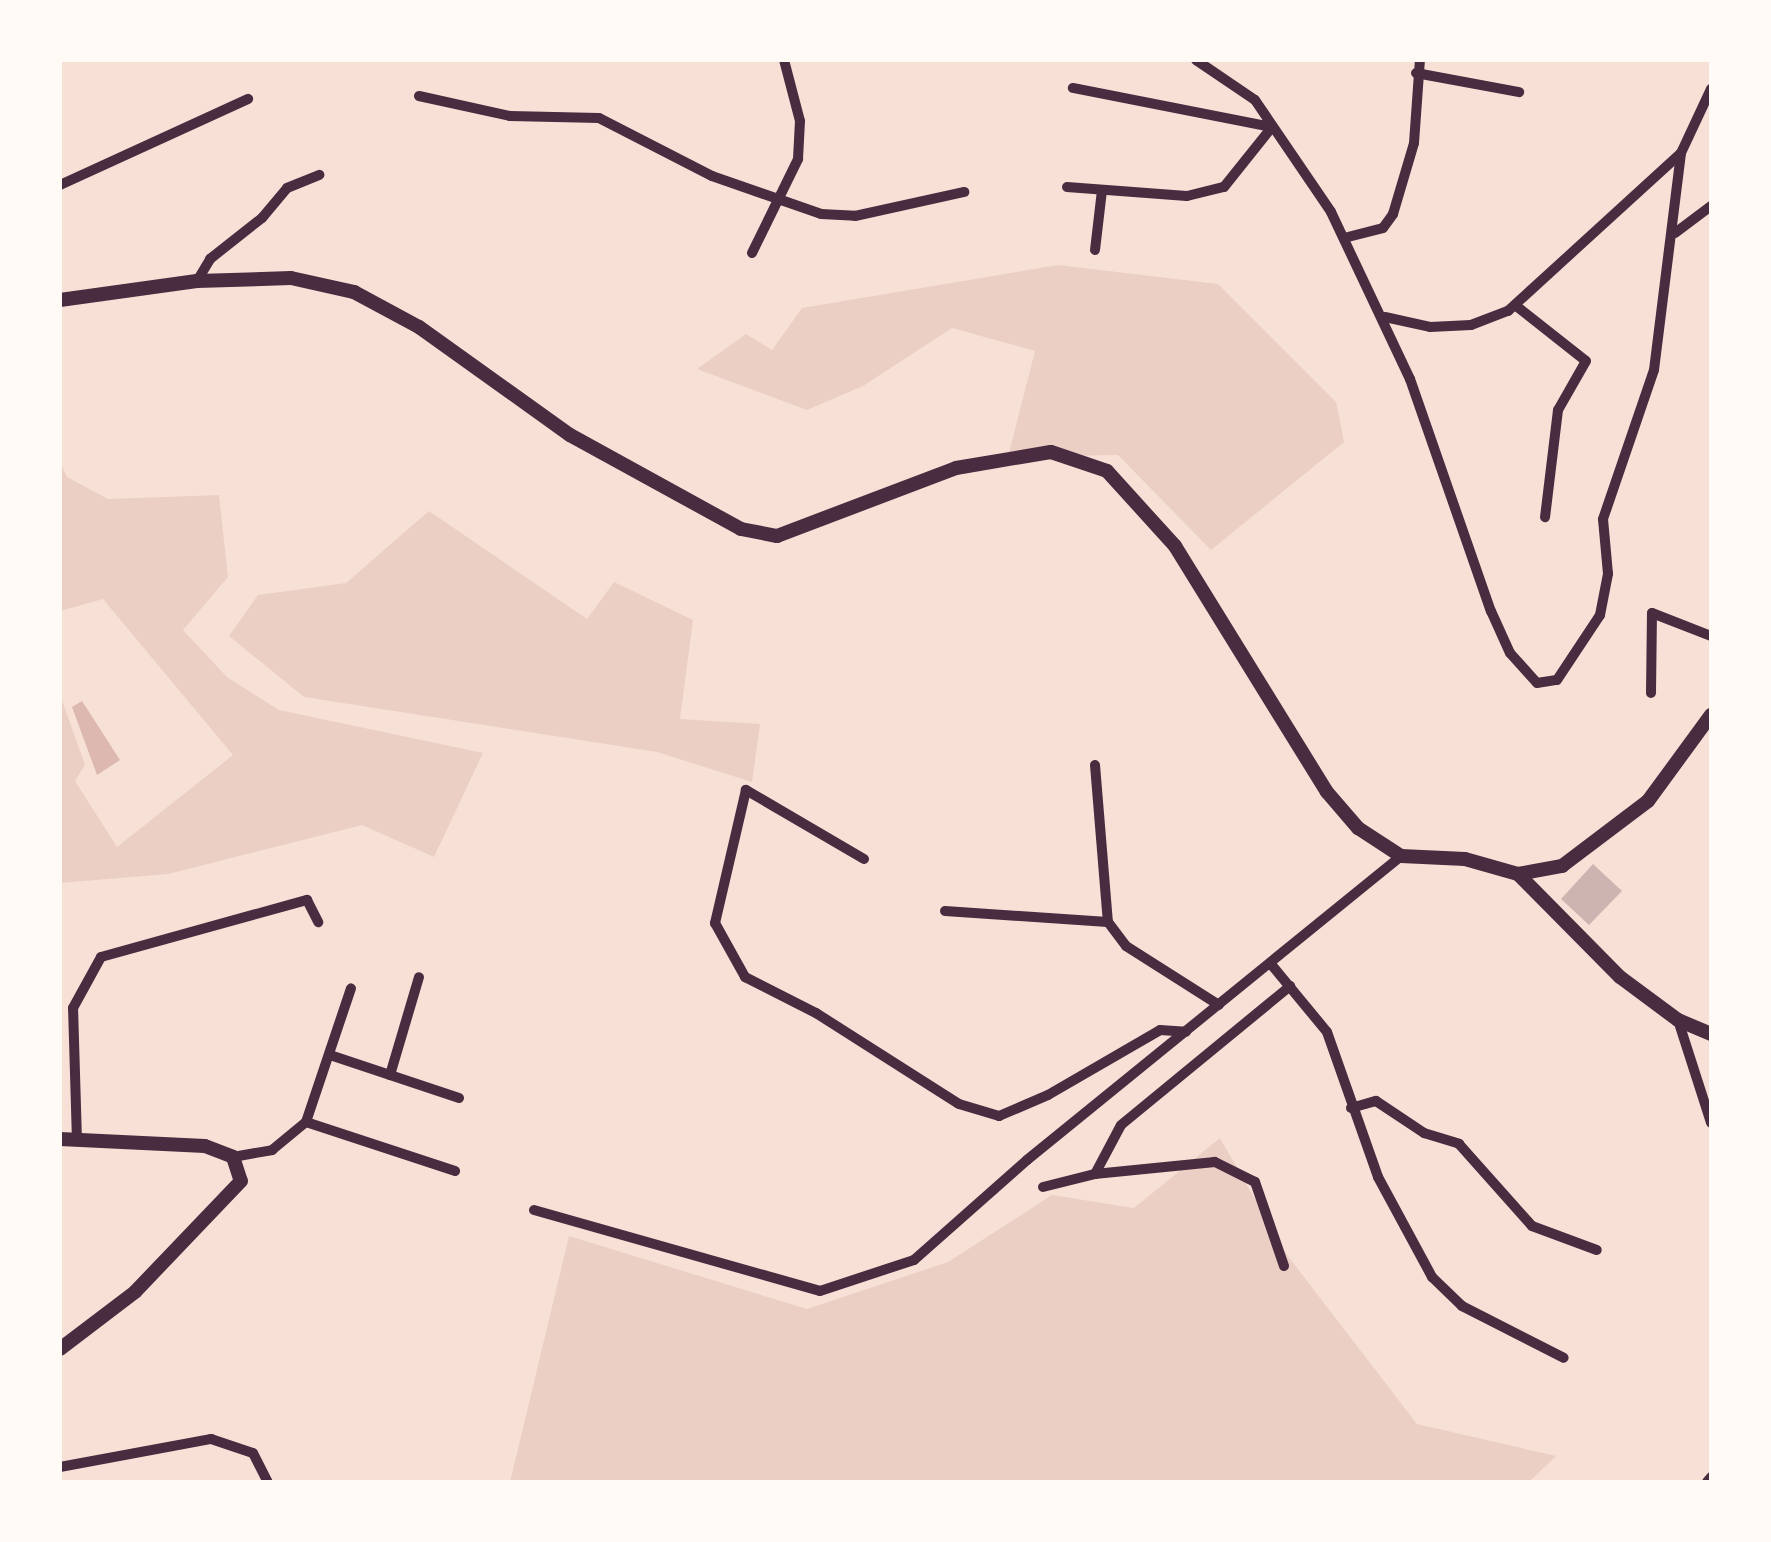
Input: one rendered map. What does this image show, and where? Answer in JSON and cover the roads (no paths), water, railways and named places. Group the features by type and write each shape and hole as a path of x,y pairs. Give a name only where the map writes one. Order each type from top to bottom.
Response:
{"street":[{"path":"752,253 798,159 800,121 784,60"},
{"path":"1196,60 1255,100 1344,238 1385,317 1497,625 1527,675 1546,684 1558,680 1600,615 1608,574 1604,518 1642,419 1674,233 1681,153 1711,89"},
{"path":"1344,238 1383,228 1393,214 1414,142 1420,60"},
{"path":"1416,74 1519,92"},
{"path":"1073,88 1272,127"},
{"path":"419,96 510,116 599,118 780,202 856,216 964,192"},
{"path":"60,185 248,99"},
{"path":"1067,187 1188,196 1224,186 1272,127"},
{"path":"1385,317 1430,328 1471,324 1515,306 1681,153"},
{"path":"197,281 210,259 262,218 286,188 319,176"},
{"path":"1096,250 1102,190"},
{"path":"1674,233 1711,206"},
{"path":"60,300 197,281 290,278 354,292 419,327 570,436 741,529 777,536 956,468 1051,452 1107,471 1175,546 1327,792 1358,828 1401,856 1465,858 1518,874 1562,866 1603,841 1648,801 1711,715"},
{"path":"1515,306 1586,360 1558,410 1545,517"},
{"path":"1651,693 1652,614 1711,636"},
{"path":"1095,765 1108,922 1126,946 1219,1005"},
{"path":"864,859 746,790 715,922 745,977 816,1013 959,1104 999,1116 1048,1096 1160,1030 1186,1032"},
{"path":"534,1210 820,1291 914,1260 1401,856"},
{"path":"1518,874 1620,977 1678,1020 1711,1034"},
{"path":"77,1141 73,1008 101,957 307,900 318,922"},
{"path":"945,911 1108,922"},
{"path":"1270,963 1327,1032 1378,1177 1432,1277 1462,1306 1564,1358"},
{"path":"390,1075 419,977"},
{"path":"1094,1174 1121,1125 1290,986"},
{"path":"60,1140 205,1146 233,1157 272,1150 306,1122 350,988"},
{"path":"1678,1020 1711,1122"},
{"path":"330,1054 459,1098"},
{"path":"1352,1108 1376,1101 1424,1133 1459,1144 1532,1226 1597,1250"},
{"path":"306,1122 455,1171"},
{"path":"60,1349 135,1292 237,1191 241,1172 233,1157"},
{"path":"1042,1187 1094,1174 1215,1162 1255,1182 1284,1266"},
{"path":"60,1467 211,1439 254,1452 268,1482"}]}
